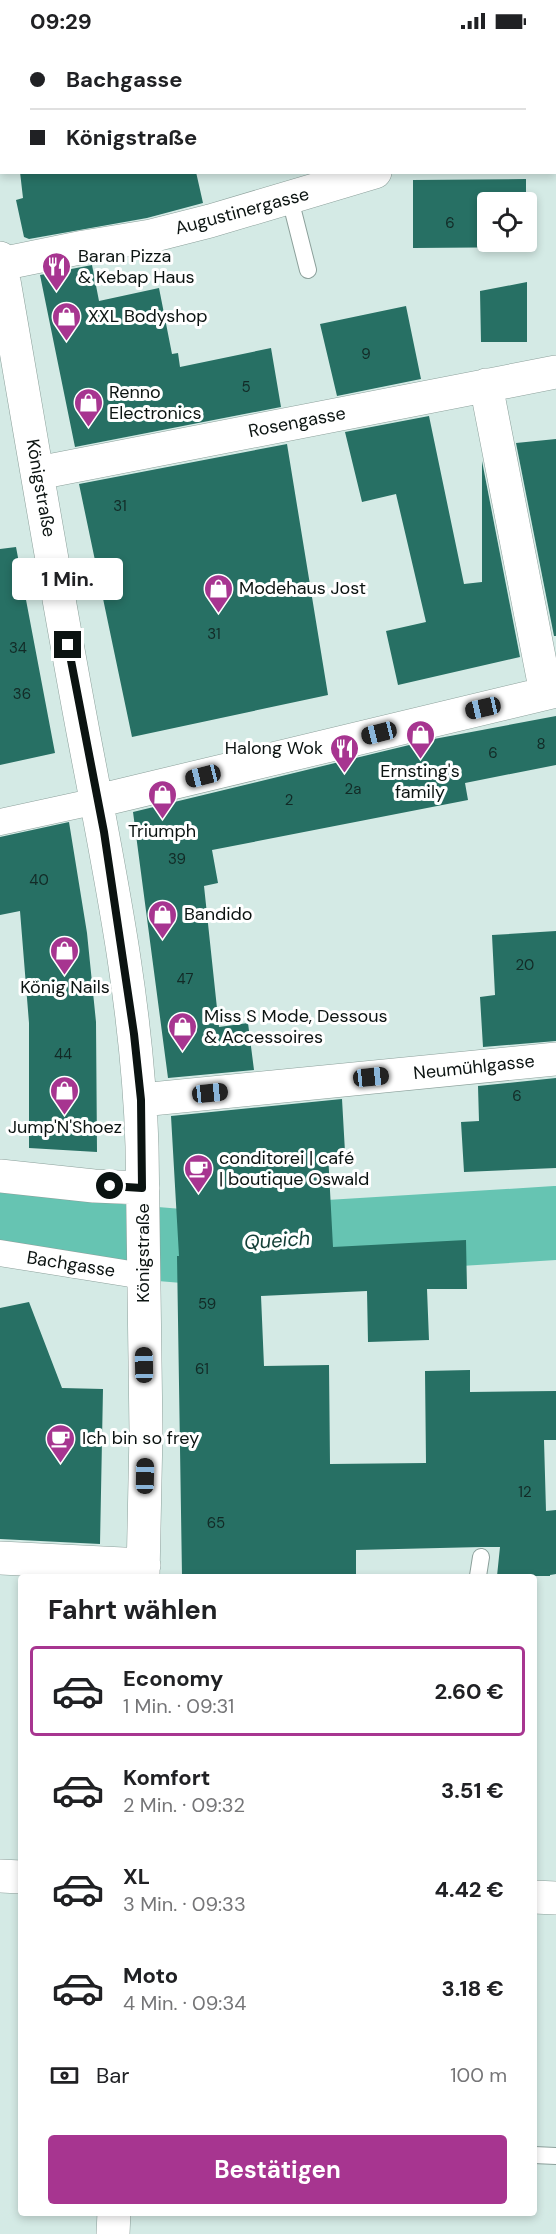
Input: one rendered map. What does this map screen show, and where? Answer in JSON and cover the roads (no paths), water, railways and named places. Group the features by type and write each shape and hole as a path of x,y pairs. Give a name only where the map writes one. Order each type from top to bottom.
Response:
{"street":[{"name":"Augustinergasse","path":"1,261 151,236 290,199 366,174"},
{"name":"Königstraße","path":"1,261 97,801 134,1034 141,1100 146,1432 144,1571"},
{"name":"Rosengasse","path":"38,473 556,372"},
{"path":"0,822 159,787 551,692 486,385"},
{"name":"Neumühlgasse","path":"141,1100 556,1059"},
{"path":"0,1176 94,1186 142,1197"},
{"name":"Bachgasse","path":"0,1253 142,1276"},
{"path":"0,1558 144,1571"},
{"path":"0,1876 18,1877"},
{"path":"537,1897 556,1898"},
{"path":"113,2234 114,2216"}],"lane":[{"path":"290,199 308,270"},
{"path":"478,1574 481,1557"},
{"path":"537,2155 556,2156"}],"waterway":[{"name":"Queich","path":"0,1225 61,1236 182,1246 556,1223"}],"place":[{"name":"Baran Pizza & Kebap Haus","path":"57,292"},
{"name":"XXL Bodyshop","path":"67,342"},
{"name":"Renno Electronics","path":"88,428"},
{"name":"Modehaus Jost","path":"218,614"},
{"name":"Ernsting's family","path":"420,760"},
{"name":"Halong Wok","path":"344,774"},
{"name":"Triumph","path":"162,820"},
{"name":"Bandido","path":"163,940"},
{"name":"König Nails","path":"65,976"},
{"name":"Miss S Mode, Dessous & Accessoires","path":"183,1052"},
{"name":"Jump'N'Shoez","path":"65,1116"},
{"name":"conditorei | café | boutique Oswald","path":"198,1194"},
{"name":"Ich bin so frey","path":"61,1464"}]}
